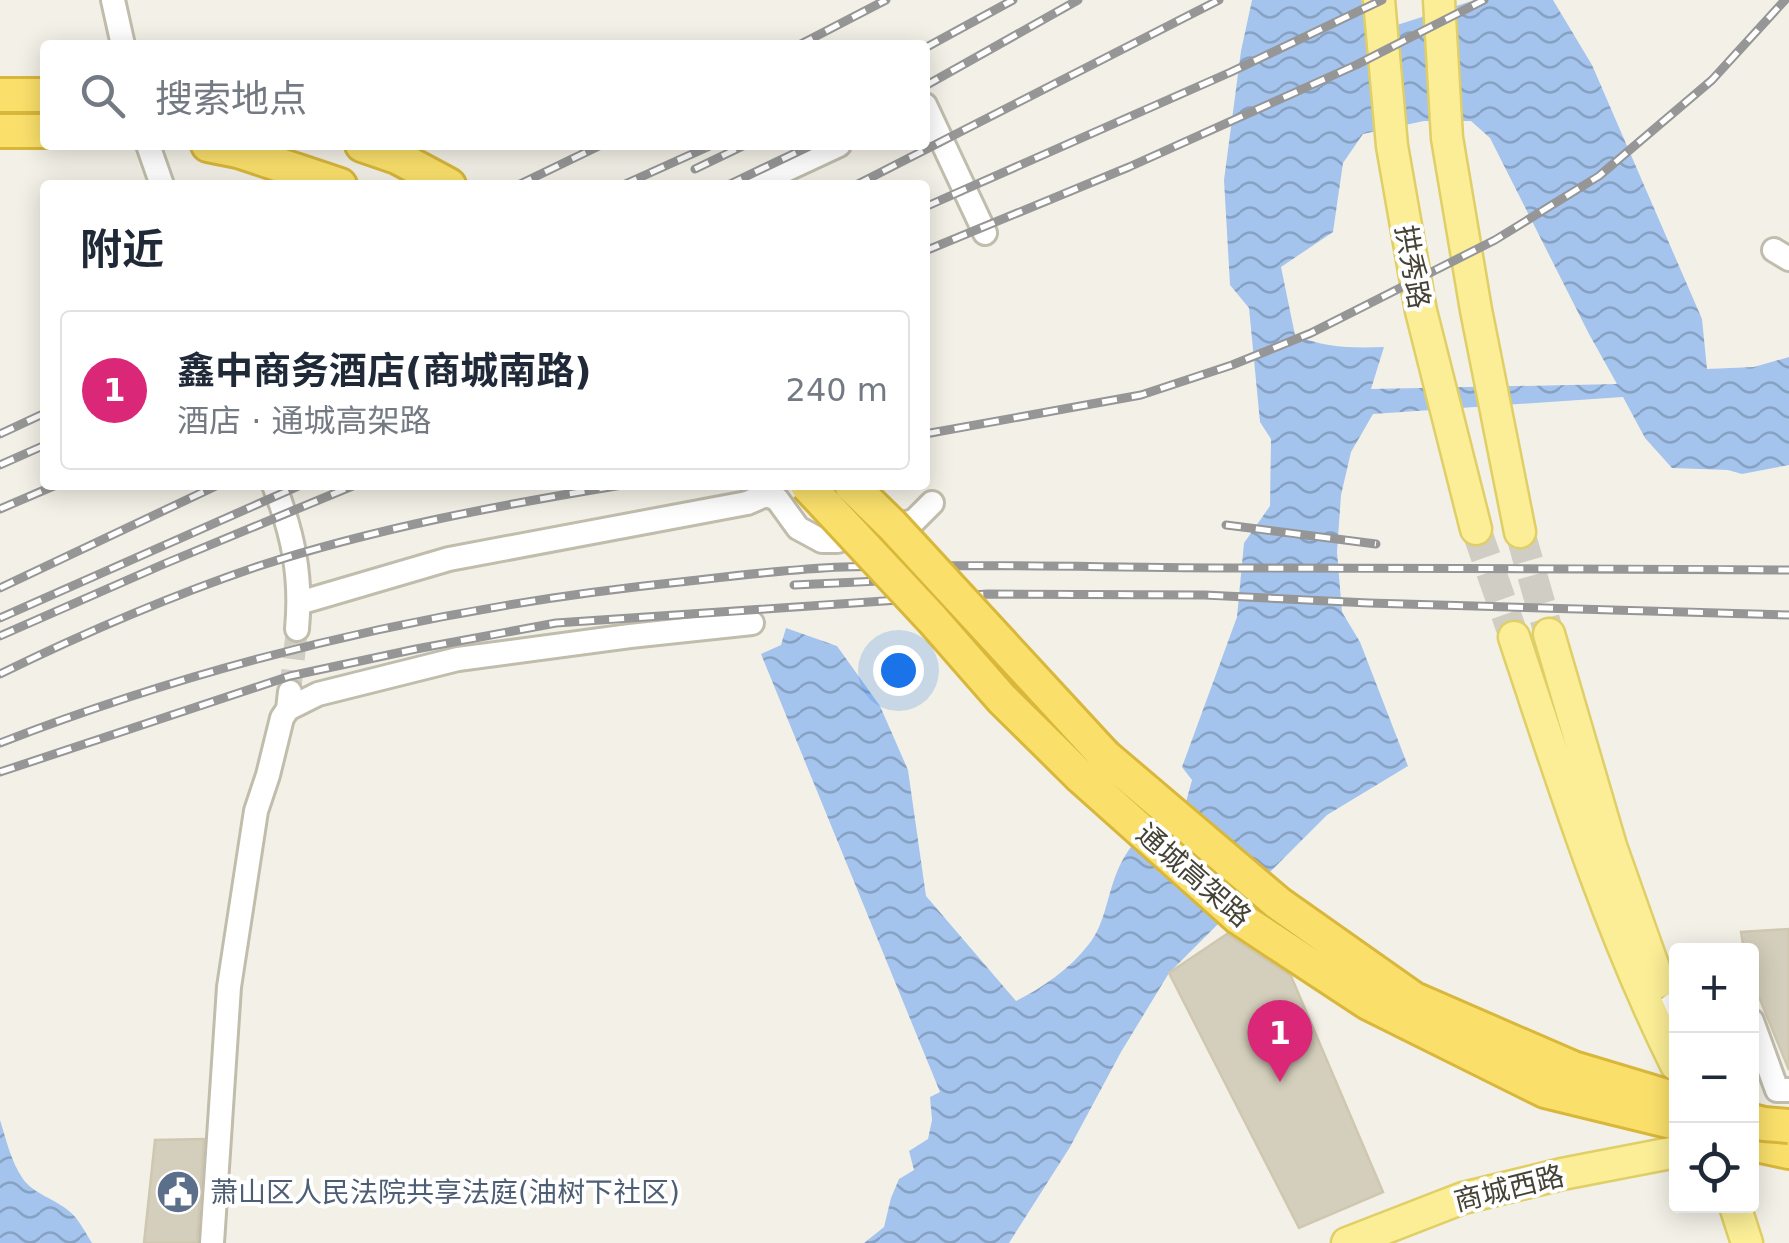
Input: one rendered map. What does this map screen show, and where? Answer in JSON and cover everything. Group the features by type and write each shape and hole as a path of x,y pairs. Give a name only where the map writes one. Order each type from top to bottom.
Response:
{"highway":[{"path":"0,95 40,95"},
{"path":"0,130 40,131"},
{"path":"233,150 325,180"},
{"path":"375,150 439,180"},
{"name":"通城高架路","path":"813,490 1002,699 1080,776 1239,918 1368,1003 1545,1091 1672,1123"},
{"name":"通城高架路","path":"856,490 1105,756 1278,903 1414,999 1573,1068 1669,1097"},
{"path":"1759,1122 1789,1125"},
{"path":"1759,1146 1789,1156"}],"main road":[{"name":"拱秀路","path":"1379,0 1392,146 1420,311 1476,529"},
{"name":"拱秀路","path":"1439,0 1447,138 1520,532"},
{"path":"1549,634 1611,846 1669,1001"},
{"path":"1514,637 1592,869 1669,1051"},
{"path":"1759,1133 1789,1125"},
{"name":"商城西路","path":"1347,1243 1463,1198 1669,1153"},
{"path":"1759,1153 1789,1156"},
{"path":"1737,1213 1746,1243"}],"street":[{"path":"113,0 122,40"},
{"path":"930,116 985,233"},
{"path":"150,150 160,180"},
{"path":"765,180 828,150"},
{"path":"276,490 291,528 300,603 297,629"},
{"path":"300,603 450,559 730,506 766,495 777,499 798,528 822,541 914,521 932,503"},
{"path":"212,1243 229,988 256,811 289,701 458,659 752,623"},
{"path":"1756,1033 1777,1090 1789,1090"}],"water":[{"path":"1252,0 1361,0 1397,25 1475,0 1553,0 1592,65 1702,319 1707,369 1754,367 1789,357 1789,465 1742,474 1672,468 1645,438 1623,397 1373,414 1351,452 1341,495 1337,552 1342,612 1360,642 1408,766 1327,815 1169,973 1070,1147 1009,1243 864,1243 884,1227 899,1179 914,1170 909,1151 928,1139 932,1120 930,1097 940,1092 761,654 781,645 786,628 837,646 880,706 908,770 926,896 1016,1001 1073,962 1099,928 1117,872 1129,849 1154,823 1186,802 1192,780 1182,767 1237,617 1244,543 1270,506 1271,439 1260,422 1249,308 1230,285 1224,180 1241,51","holes":["1424,121 1471,121 1490,138 1617,384 1371,389 1384,347 1339,346 1295,335 1281,267 1333,232 1343,163 1363,134"]},
{"path":"0,1120 23,1179 73,1214 92,1243 0,1243"}],"building":[{"path":"1789,929 1789,1070 1759,997 1759,943 1743,943 1741,932"},
{"path":"1227,934 1291,976 1383,1192 1299,1228 1169,973"},
{"name":"萧山区人民法院共享法庭(油树下社区)","path":"204,1139 197,1243 144,1243 155,1140"}],"tunnel":[{"path":"1476,529 1514,637"},
{"path":"1520,532 1549,634"},
{"path":"290,692 297,629"}],"railway":[{"path":"809,40 886,0"},
{"path":"930,45 1013,0"},
{"path":"930,83 1078,0"},
{"path":"930,147 1219,0"},
{"path":"930,205 1231,72 1382,0"},
{"path":"930,249 1129,167 1356,65 1484,0"},
{"path":"930,433 1141,395 1232,365 1311,333 1495,240 1599,176 1712,80 1785,0"},
{"path":"528,180 591,150"},
{"path":"634,180 701,150"},
{"path":"695,169 735,150"},
{"path":"738,180 802,150"},
{"path":"866,180 925,150"},
{"path":"0,434 40,415"},
{"path":"0,465 40,447"},
{"path":"0,509 44,490"},
{"path":"0,588 207,490"},
{"path":"0,618 290,490"},
{"path":"0,636 343,490"},
{"path":"0,674 160,603 303,552 439,519 593,490"},
{"path":"1226,525 1376,544"},
{"path":"0,743 166,685 420,621 593,592 761,573 943,565 1789,570"},
{"path":"794,585 879,581"},
{"path":"0,772 290,676 556,623 988,594 1205,595 1789,615"}],"place":[{"name":"鑫中商务酒店(商城南路)","path":"1280,1082"},
{"name":"萧山区人民法院共享法庭(油树下社区)","path":"178,1192"}]}
